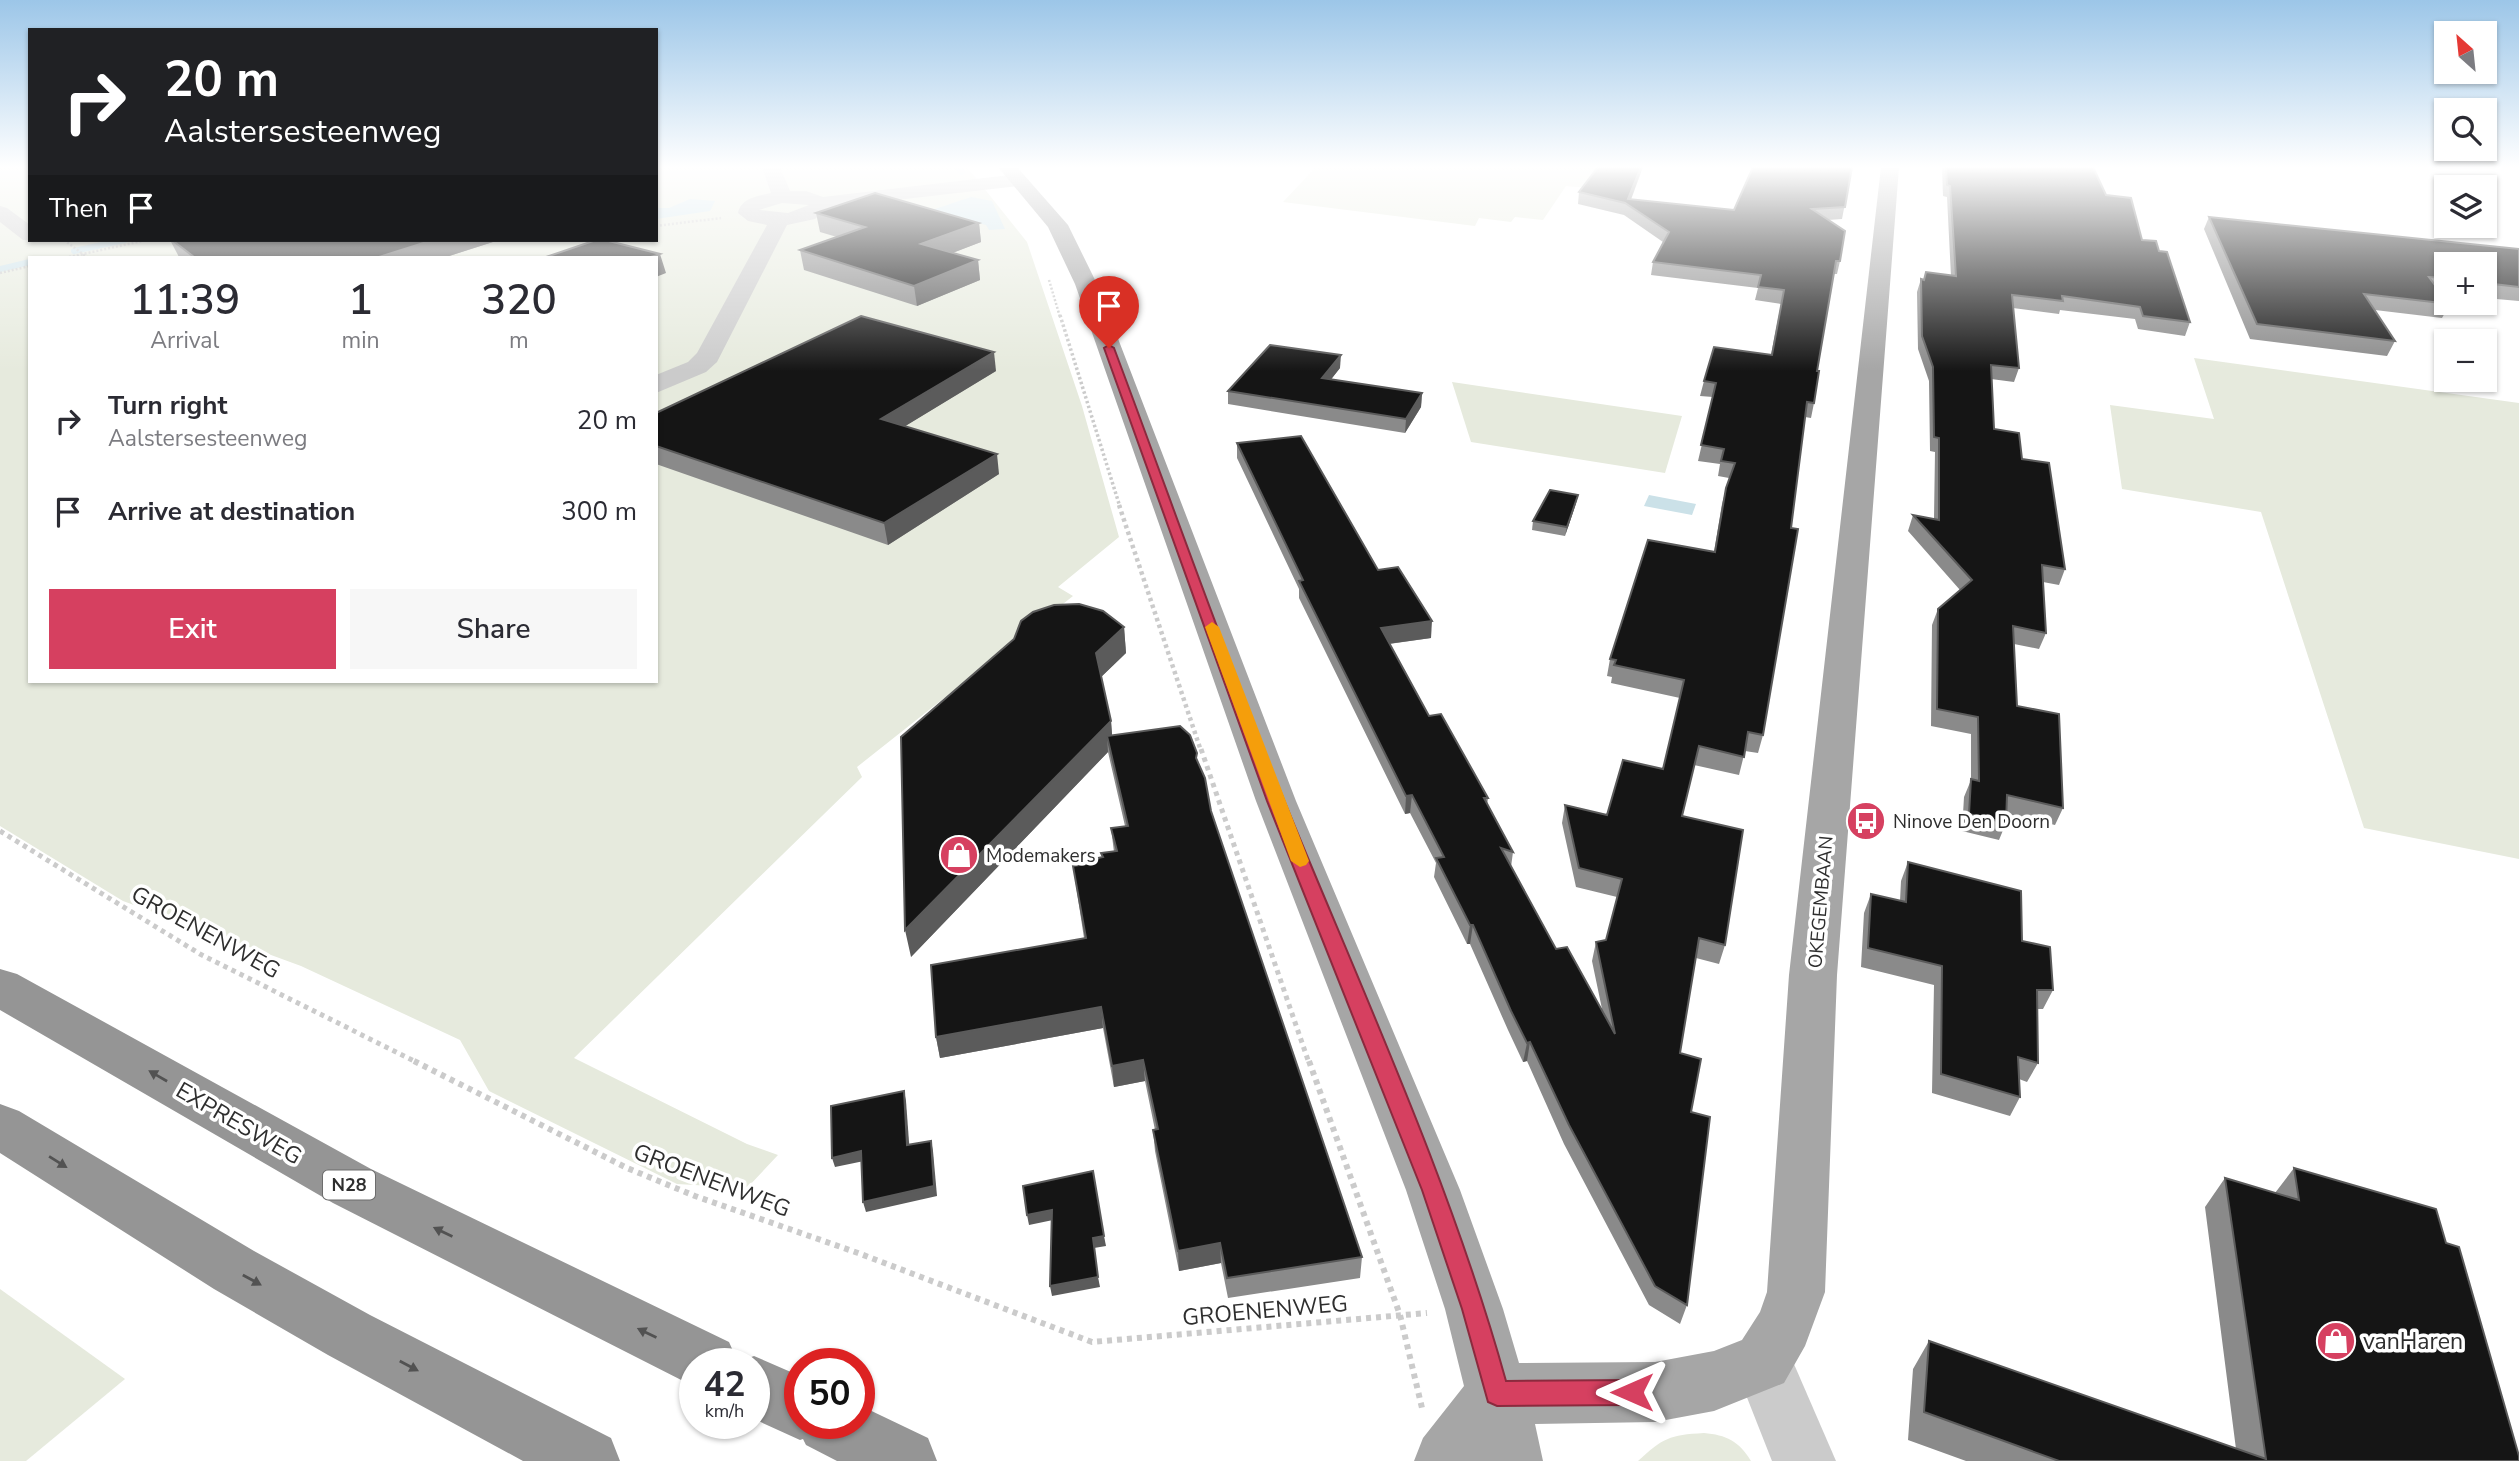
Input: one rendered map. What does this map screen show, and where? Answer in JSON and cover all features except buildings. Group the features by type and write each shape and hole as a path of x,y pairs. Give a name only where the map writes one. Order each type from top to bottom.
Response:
{"highway":[{"name":"EXPRESWEG","path":"0,987 352,1186 679,1349"},
{"path":"0,1126 234,1270 349,1335 588,1461"},
{"path":"860,1439 905,1461"}],"main road":[{"path":"1063,235 1086,284 1276,801 1433,1190 1474,1309 1497,1394 1511,1461"},
{"name":"OKEGEMBAAN","path":"1763,1362 1784,1326 1796,1292 1813,975 1884,235"},
{"path":"1436,1441 1497,1394 1655,1392 1714,1381 1763,1362"}],"street":[{"path":"658,384 697,367 708,357 768,235"},
{"path":"1763,1362 1804,1461"}],"path":[{"path":"46,242 86,256"},
{"path":"74,256 138,242"},
{"path":"0,273 28,266"},
{"path":"1047,275 1133,553 1360,1210 1399,1315 1436,1441"},
{"name":"GROENENWEG","path":"0,831 200,954 627,1168 695,1196 858,1253 1092,1342 1474,1309"}],"shaded area":[{"path":"0,235 28,235 28,242 658,242 658,235 1022,235 1027,242 1082,406 1119,537 1058,587 1073,596 857,767 862,777 574,1058 747,1144 778,1155 747,1188 677,1184 489,1091 460,1040 301,966 123,901 0,826"},
{"path":"2194,358 2519,403 2519,859 2364,828 2261,512 2122,489 2110,405 2214,419"},
{"path":"1452,382 1682,416 1665,473 1471,442"},
{"path":"0,1289 125,1379 26,1461 0,1461"},
{"path":"1704,1433 1731,1440 1742,1448 1751,1461 1638,1461 1667,1439"}],"water":[{"path":"1649,495 1696,504 1692,515 1644,506"}],"waterway":[{"path":"74,251 116,242"},
{"path":"0,269 28,262"}],"slow traffic":[{"path":"1212,627 1300,861"}],"place":[{"name":"Ninove Den Doorn","path":"1866,821"},
{"name":"Modemakers","path":"959,855"},
{"name":"vanHaren","path":"2336,1341"}],"route":[{"path":"1109,348 1276,801 1433,1190 1461,1267 1497,1394 1632,1392"}]}
